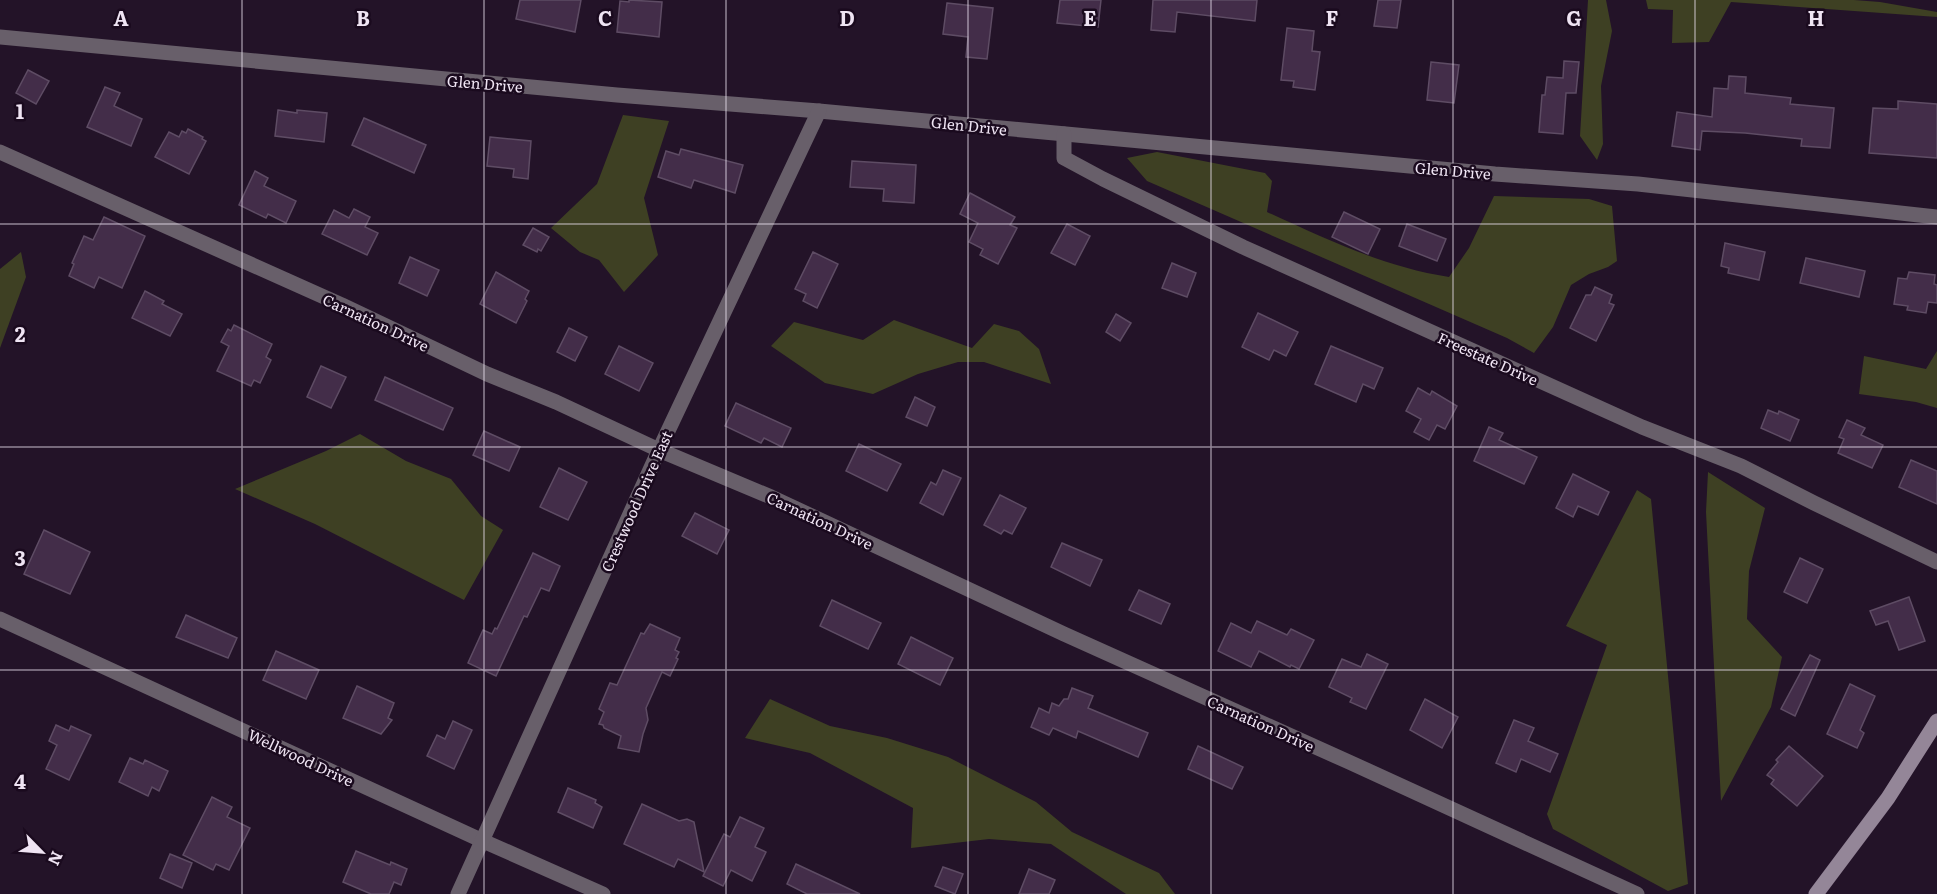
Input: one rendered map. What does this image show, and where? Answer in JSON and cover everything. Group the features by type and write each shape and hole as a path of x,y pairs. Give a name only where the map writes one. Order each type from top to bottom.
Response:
{"main road":[{"path":"1816,894 1888,798 1937,722"}],"street":[{"name":"Glen Drive","path":"0,37 1495,174 1638,184 1937,217"},
{"name":"Crestwood Drive East","path":"458,894 659,450 819,111"},
{"name":"Freestate Drive","path":"1064,134 1064,158 1103,179 1243,246 1642,428 1742,466 1937,561"},
{"name":"Carnation Drive","path":"0,152 342,305 487,374 771,497 1064,634 1637,894"},
{"name":"Wellwood Drive","path":"0,619 603,894"}],"green space":[{"path":"1588,0 1606,0 1612,31 1601,86 1603,144 1597,160 1580,136"},
{"path":"1646,0 1854,0 1937,12 1937,17 1731,2 1709,42 1672,43 1673,10 1648,9"},
{"path":"623,115 669,121 644,198 658,255 624,292 599,260 580,252 551,228 597,184"},
{"path":"1157,152 1265,173 1272,181 1267,212 1356,251 1425,272 1449,277 1469,248 1494,196 1589,199 1612,206 1617,261 1571,285 1553,327 1534,353 1507,338 1147,181 1127,158"},
{"path":"21,252 26,277 0,348 0,269"},
{"path":"894,320 972,348 994,324 1019,331 1039,349 1051,384 984,362 958,362 918,374 873,394 825,383 771,346 794,322 863,340"},
{"path":"1937,351 1937,408 1916,402 1859,394 1864,356 1926,369"},
{"path":"360,434 406,461 451,479 481,516 503,530 464,600 315,524 235,489 326,451"},
{"path":"1708,472 1765,508 1749,571 1747,619 1782,657 1771,707 1721,801 1706,512"},
{"path":"1637,490 1651,499 1688,884 1668,891 1553,829 1547,814 1607,645 1566,626"},
{"path":"770,699 830,726 887,738 948,757 1036,802 1072,832 1159,873 1175,894 1126,894 1051,844 989,839 911,848 913,808 810,753 745,738"}],"building":[{"path":"520,0 581,0 575,32 516,19"},
{"path":"629,0 662,2 659,37 617,32 620,1 629,2"},
{"path":"1060,0 1101,0 1098,27 1057,23"},
{"path":"1153,0 1257,0 1255,21 1177,12 1175,32 1151,30"},
{"path":"1378,0 1401,0 1397,28 1374,26"},
{"path":"947,3 993,8 987,59 966,57 968,37 943,34"},
{"path":"1287,28 1314,31 1312,51 1320,52 1315,90 1293,87 1294,81 1281,80"},
{"path":"1564,61 1579,62 1576,93 1566,93 1563,134 1539,132 1542,95 1545,95 1547,77 1563,78"},
{"path":"1431,62 1459,65 1454,103 1427,100"},
{"path":"28,70 49,81 36,104 16,93"},
{"path":"1729,76 1746,77 1745,93 1791,98 1790,104 1834,108 1830,148 1801,146 1802,139 1702,131 1700,150 1672,146 1677,112 1712,117 1714,88 1728,89"},
{"path":"105,87 120,93 114,106 142,119 131,146 87,127"},
{"path":"1898,101 1937,104 1937,158 1869,153 1873,108 1898,109"},
{"path":"278,110 297,113 297,110 327,113 324,142 275,136"},
{"path":"364,118 426,145 414,173 352,145"},
{"path":"188,129 206,141 189,174 155,157 169,132 179,137 182,131 186,133"},
{"path":"490,137 531,141 528,179 513,177 514,169 487,166"},
{"path":"681,149 743,165 735,193 694,180 691,188 658,177 666,151 679,155"},
{"path":"852,161 916,165 914,203 883,201 884,189 850,187"},
{"path":"255,171 268,178 264,186 296,201 286,223 268,214 266,218 239,205"},
{"path":"970,193 1015,217 1010,225 1017,228 998,264 980,255 983,249 969,242 978,223 960,214"},
{"path":"354,209 370,217 365,227 378,233 367,255 322,234 334,210 349,218"},
{"path":"1344,212 1380,229 1368,254 1332,237"},
{"path":"104,217 145,236 122,288 99,277 94,288 69,276 84,236 93,240"},
{"path":"1067,224 1090,236 1075,265 1051,253"},
{"path":"1407,224 1446,239 1437,261 1399,246"},
{"path":"533,228 549,237 541,251 538,249 537,252 523,245"},
{"path":"1725,243 1765,252 1759,280 1728,273 1729,268 1721,266"},
{"path":"813,252 838,264 817,308 803,301 806,294 795,289"},
{"path":"410,257 439,270 427,296 399,283"},
{"path":"1806,258 1865,271 1859,297 1800,283"},
{"path":"1172,263 1196,273 1187,297 1162,288"},
{"path":"496,272 529,291 525,299 527,301 516,323 480,304"},
{"path":"1909,272 1935,275 1937,303 1928,302 1926,313 1907,310 1908,306 1894,304 1898,278 1907,279"},
{"path":"1595,287 1612,295 1609,303 1614,305 1596,341 1570,328 1586,295 1591,295"},
{"path":"145,291 164,301 162,304 182,314 170,336 132,318"},
{"path":"1258,313 1298,332 1286,356 1274,350 1269,360 1242,347"},
{"path":"1116,314 1131,323 1120,341 1106,332"},
{"path":"234,325 272,344 266,357 271,360 260,383 254,380 251,386 217,371 229,346 221,342 228,329 231,331"},
{"path":"569,328 587,337 575,361 557,352"},
{"path":"619,346 653,363 639,391 605,374"},
{"path":"1331,346 1383,368 1374,389 1363,384 1356,402 1315,384"},
{"path":"321,366 346,377 331,408 307,397"},
{"path":"385,377 453,408 443,430 375,400"},
{"path":"1418,388 1430,395 1432,391 1457,406 1445,429 1437,425 1429,440 1414,432 1421,419 1406,411"},
{"path":"915,397 935,407 927,426 906,417"},
{"path":"736,403 791,428 782,447 764,438 761,443 725,426"},
{"path":"1768,410 1778,414 1779,411 1799,420 1790,441 1761,428"},
{"path":"1847,420 1865,428 1861,435 1883,445 1872,468 1838,453 1844,439 1839,437"},
{"path":"1489,427 1503,433 1499,440 1537,457 1524,484 1474,461"},
{"path":"484,431 520,447 509,471 473,455"},
{"path":"859,444 901,464 887,491 846,471"},
{"path":"1911,460 1937,471 1937,504 1899,487"},
{"path":"559,468 587,482 568,520 540,507"},
{"path":"943,470 961,478 943,515 920,503 931,482 936,485"},
{"path":"1573,474 1609,492 1598,515 1578,506 1573,517 1556,508"},
{"path":"1000,495 1026,508 1012,534 1004,530 1001,534 984,525"},
{"path":"695,513 729,530 717,554 682,536"},
{"path":"44,530 90,552 70,594 24,574"},
{"path":"1062,543 1102,560 1090,586 1051,567"},
{"path":"533,553 560,566 549,591 541,588 527,617 524,616 496,676 468,663 483,630 492,634 495,628 497,629"},
{"path":"1800,558 1823,569 1807,603 1784,592"},
{"path":"1139,590 1170,604 1161,624 1129,610"},
{"path":"1909,597 1925,641 1899,650 1888,621 1876,625 1870,611"},
{"path":"832,600 881,623 868,649 820,626"},
{"path":"186,615 237,638 228,658 176,637"},
{"path":"1257,621 1287,635 1291,629 1314,640 1299,669 1291,665 1290,667 1259,651 1251,667 1218,651 1231,623 1251,633"},
{"path":"650,624 680,638 675,650 679,652 670,676 662,672 646,708 648,720 639,752 618,748 621,736 599,724 604,712 599,709 610,683 617,685 641,633 644,634"},
{"path":"911,637 953,658 940,685 898,664"},
{"path":"276,651 319,670 306,699 263,680"},
{"path":"1367,654 1388,664 1366,709 1350,702 1352,698 1329,687 1342,659 1361,667"},
{"path":"1810,655 1820,660 1795,716 1781,709"},
{"path":"1850,684 1875,696 1860,730 1864,733 1857,748 1827,734"},
{"path":"357,686 394,703 388,718 392,720 381,734 343,718"},
{"path":"1072,688 1093,696 1088,708 1148,733 1138,757 1078,731 1076,738 1053,728 1049,735 1031,727 1039,708 1049,713 1052,703 1059,706 1064,699 1068,699"},
{"path":"1425,699 1458,717 1442,748 1410,730"},
{"path":"1514,720 1534,728 1528,741 1558,754 1550,772 1521,759 1516,772 1496,763"},
{"path":"453,721 472,730 454,769 427,756 437,735 445,739"},
{"path":"56,725 69,731 71,726 91,735 69,780 46,769 57,745 49,741"},
{"path":"1198,746 1243,767 1232,789 1188,769"},
{"path":"1789,746 1823,776 1797,806 1771,784 1774,780 1767,775 1778,762 1776,760"},
{"path":"130,758 143,764 145,760 168,771 159,791 152,787 148,796 119,782"},
{"path":"568,788 596,800 595,803 602,807 593,828 558,812"},
{"path":"212,797 232,807 227,817 250,828 229,870 216,864 213,870 183,855"},
{"path":"642,804 679,821 687,819 694,822 704,872 678,859 674,867 624,844"},
{"path":"740,817 764,828 755,847 766,852 752,881 731,870 723,886 703,876 724,834 730,837"},
{"path":"356,851 390,865 391,862 407,869 401,885 394,882 389,894 371,894 343,882"},
{"path":"170,854 192,863 182,888 160,878"},
{"path":"796,864 860,894 807,894 787,884"},
{"path":"943,867 963,874 955,894 935,886"},
{"path":"1029,869 1055,880 1049,894 1019,894"}]}
